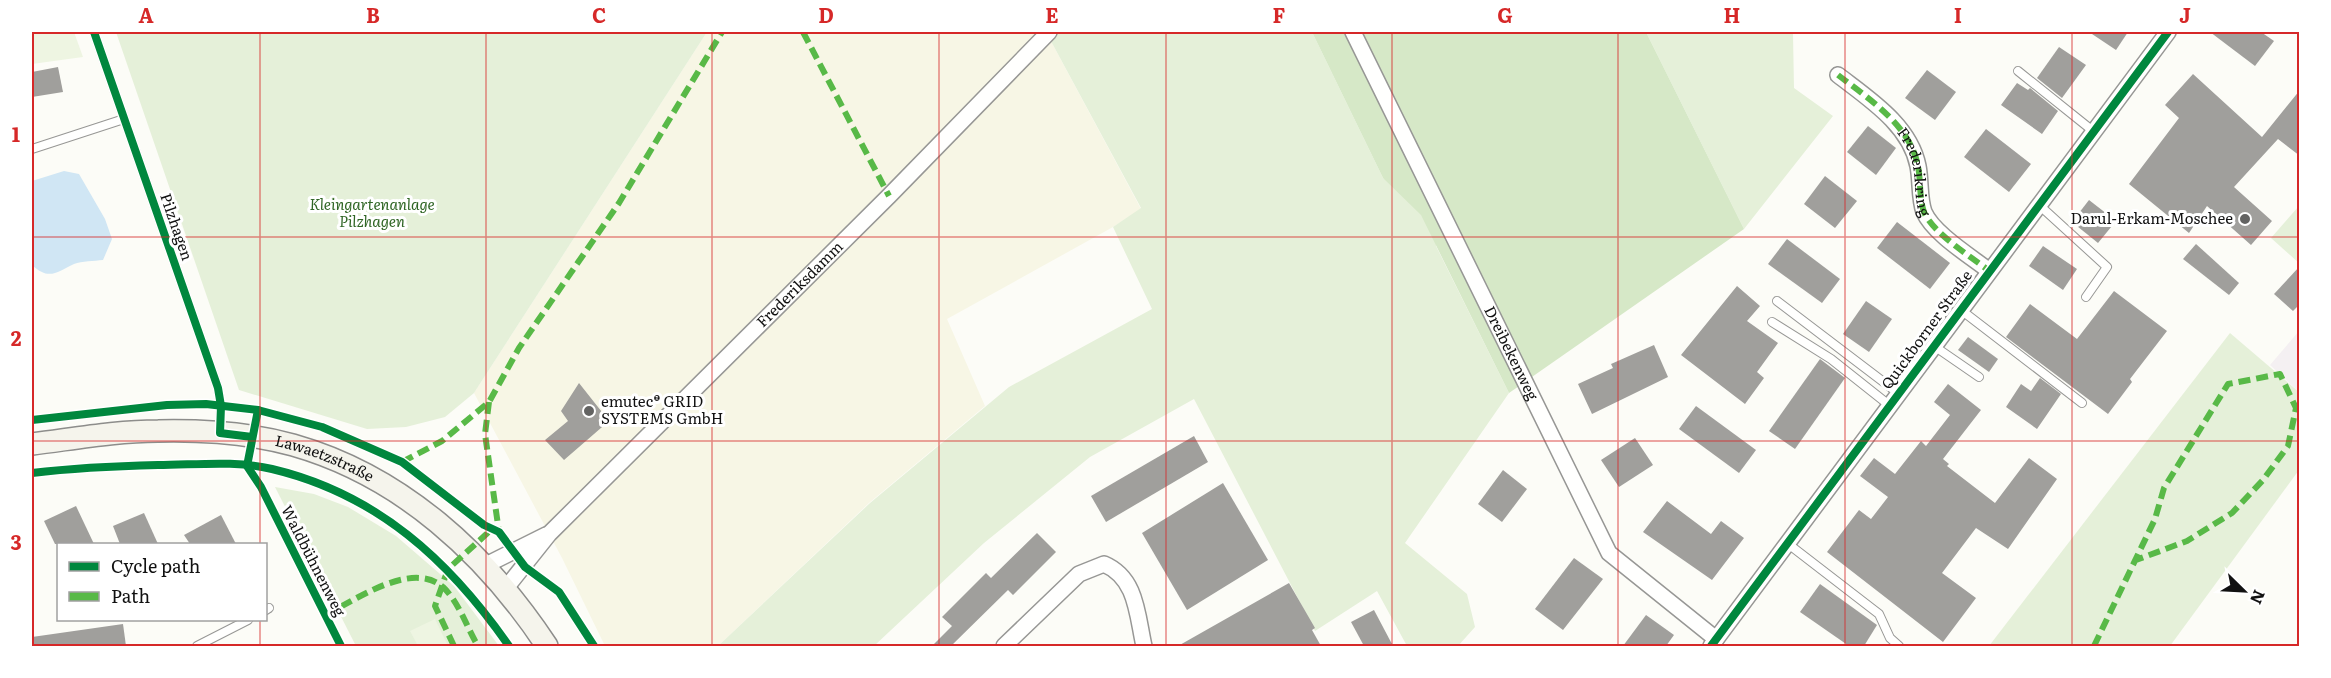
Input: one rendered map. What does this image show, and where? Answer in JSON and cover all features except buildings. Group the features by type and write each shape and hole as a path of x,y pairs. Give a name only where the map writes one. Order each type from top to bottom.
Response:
{"street":[{"name":"Frederiksdamm","path":"506,588 549,534 890,196 1049,32"},
{"name":"Dreibekenweg","path":"1353,32 1609,553 1717,644"},
{"name":"Quickborner Straße","path":"1717,644 1787,543 1988,270 2168,32"},
{"name":"Frederikring","path":"1838,75 1898,126 1914,148 1924,212 1934,226 1988,270"},
{"name":"Lawaetzstraße","path":"32,444 147,431 220,433 273,440 326,456 417,506 440,523 486,565 506,588 547,646"},
{"name":"Frederiksdamm","path":"486,565 549,534"},
{"path":"1004,646 1079,574 1104,564 1118,570 1130,587 1144,646"}],"lane":[{"name":"Pilzhagen","path":"94,32 218,388 221,405 220,433"},
{"path":"2018,72 2093,131"},
{"path":"32,149 124,119"},
{"path":"2038,204 2108,267 2086,297"},
{"path":"1777,301 1893,399"},
{"path":"1960,309 2082,403"},
{"path":"1772,322 1893,399"},
{"path":"1933,345 1979,377"},
{"path":"1787,543 1879,615 1890,638 1899,646"},
{"path":"197,646 246,621"}],"shaded area":[{"path":"2299,331 2299,392 2270,365"}],"green space":[{"path":"32,32 74,32 83,57 32,64"},
{"name":"Kleingartenanlage Pilzhagen","path":"116,32 707,32 474,393 445,417 406,427 367,429 239,390"},
{"path":"707,32 1046,32 1141,209 1113,227 947,319 985,406 869,503 718,646 605,646 562,558 474,393"},
{"path":"1046,32 1312,32 1383,178 1437,207 1436,246 1509,393 1405,543 1467,594 1475,627 1458,646 1407,646 1377,591 1315,631 1194,399 1090,457 984,543 874,646 718,646 870,503 1009,387 1152,309 1113,227 1141,208"},
{"path":"1312,32 1646,32 1744,229 1509,393 1421,215 1383,178"},
{"path":"1646,32 1796,32 1793,34 1794,88 1833,116 1744,229"},
{"path":"2299,206 2299,263 2271,238"},
{"path":"2230,333 2299,392 2299,470 2170,646 1989,646"},
{"path":"275,487 314,494 348,507 396,536 454,586 499,646 356,646"},
{"path":"435,619 448,646 418,646 410,631"}],"water":[{"path":"64,171 79,174 105,219 112,239 103,260 77,263 48,274 32,265 32,181"}],"marked path":[{"path":"402,462 442,441 489,402 519,348 619,203 722,32"},
{"path":"803,32 889,196"},
{"path":"1838,75 1887,114 1906,138 1914,151 1918,166 1922,207 1935,228 1988,270"},
{"path":"2094,646 2155,519 2164,488 2228,384 2280,374 2296,408 2288,446 2263,480 2232,513 2187,541 2136,560"},
{"path":"489,402 485,434 499,532"},
{"path":"454,646 435,606 448,569 492,529"},
{"path":"325,615 384,585 415,578 430,580 449,593 478,646"}],"cycle path":[{"path":"94,32 218,388 221,406 220,433 252,437"},
{"path":"1711,646 2168,32"},
{"path":"32,420 167,405 206,404 258,410 322,427 402,462 484,525 499,532 525,567 559,592 594,646"},
{"name":"Waldbühnenweg","path":"258,410 247,466 261,487 341,646"},
{"path":"32,473 110,467 229,464 258,466 310,480 345,495 377,513 407,535 461,586 509,646"}],"place":[{"name":"Darul-Erkam-Moschee","path":"2245,219"},
{"name":"emutec® GRID SYSTEMS GmbH","path":"589,411"}]}
